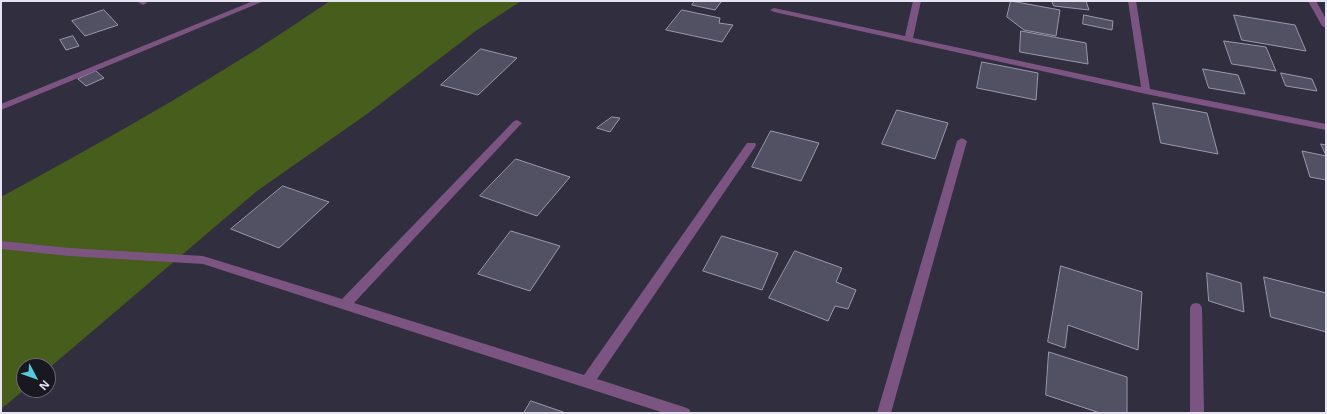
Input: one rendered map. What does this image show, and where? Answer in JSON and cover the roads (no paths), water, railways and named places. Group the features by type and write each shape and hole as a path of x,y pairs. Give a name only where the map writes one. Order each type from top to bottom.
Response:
{"street":[{"path":"1,106 260,1"},
{"path":"909,39 917,1"},
{"path":"1132,1 1146,91"},
{"path":"1312,1 1326,26"},
{"path":"774,10 1146,91 1326,127"},
{"path":"344,305 517,123"},
{"path":"884,413 962,141"},
{"path":"587,382 751,145"},
{"path":"1,245 69,252 203,260 684,413"},
{"path":"1196,308 1197,413"}]}
